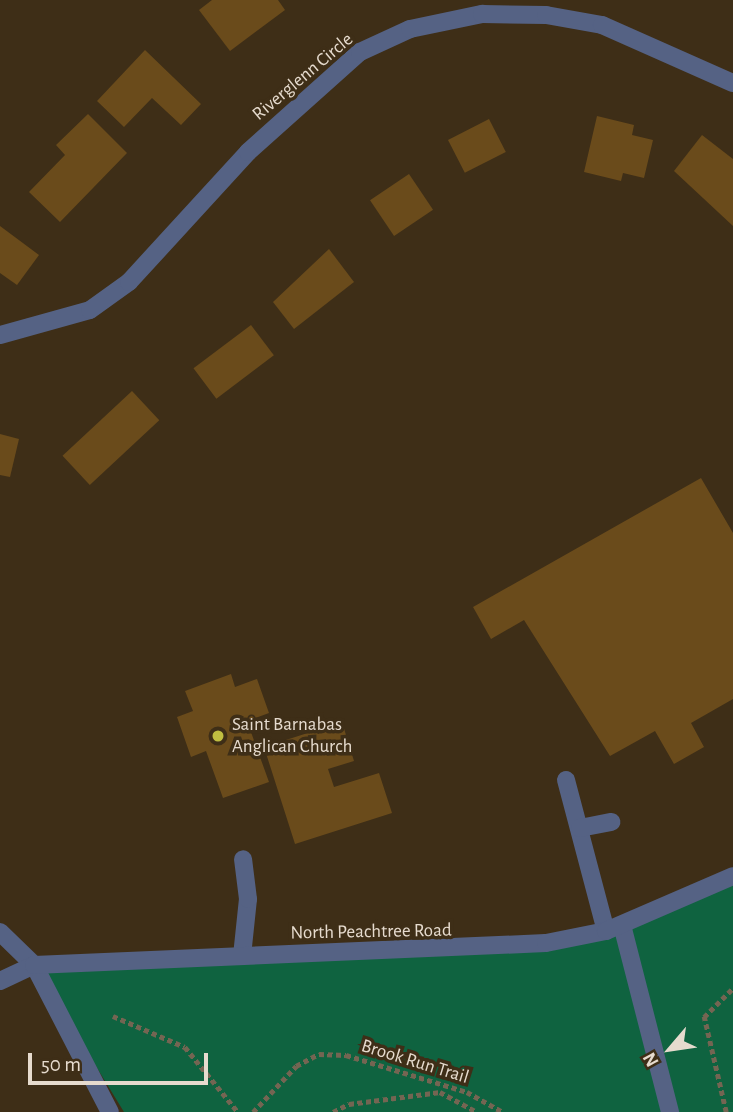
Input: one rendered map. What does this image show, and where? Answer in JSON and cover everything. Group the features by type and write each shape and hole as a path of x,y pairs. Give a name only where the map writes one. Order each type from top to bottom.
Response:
{"street":[{"name":"Riverglenn Circle","path":"0,335 90,310 129,282 248,152 360,52 410,29 482,15 557,9 602,25 733,83"},
{"path":"566,780 670,1112"},
{"path":"580,828 611,822"},
{"path":"242,956 248,908 243,859"},
{"name":"North Peachtree Road","path":"0,981 34,965 242,956 496,950 614,928 733,876"},
{"path":"0,932 34,965 110,1112"}],"path":[{"path":"726,1112 704,1035 704,1017 733,988"},
{"path":"113,1016 185,1047 238,1112"},
{"name":"Brook Run Trail","path":"253,1112 296,1066 319,1054 346,1055 452,1092 492,1101 503,1112"},
{"path":"333,1112 413,1094 452,1092 477,1112"}],"green space":[{"path":"733,882 733,1112 124,1112 34,965 384,955 622,925"}],"building":[{"path":"212,0 278,0 285,10 230,51 199,10"},
{"path":"145,50 201,104 181,125 152,98 124,127 97,101"},
{"path":"88,114 127,153 60,222 29,192 65,155 56,145"},
{"path":"597,116 634,125 632,135 653,140 644,178 623,173 621,181 584,172"},
{"path":"489,119 506,152 465,173 448,140"},
{"path":"702,135 733,159 733,226 674,171"},
{"path":"409,174 433,210 394,236 370,200"},
{"path":"0,226 39,255 17,285 0,273"},
{"path":"329,249 354,282 294,329 273,302"},
{"path":"251,325 274,355 216,399 193,368"},
{"path":"132,391 159,420 90,485 63,456"},
{"path":"0,434 19,439 10,477 0,475"},
{"path":"701,478 733,533 733,699 691,723 704,747 674,764 655,731 610,756 524,620 491,639 473,607"},
{"name":"Saint Barnabas Anglican Church","path":"231,674 235,687 257,679 269,713 247,721 269,782 223,798 206,751 191,757 177,717 193,711 185,691"},
{"path":"342,722 354,761 328,769 334,787 379,773 392,813 295,844 264,747"}],"place":[{"name":"Saint Barnabas Anglican Church","path":"218,736"}]}
